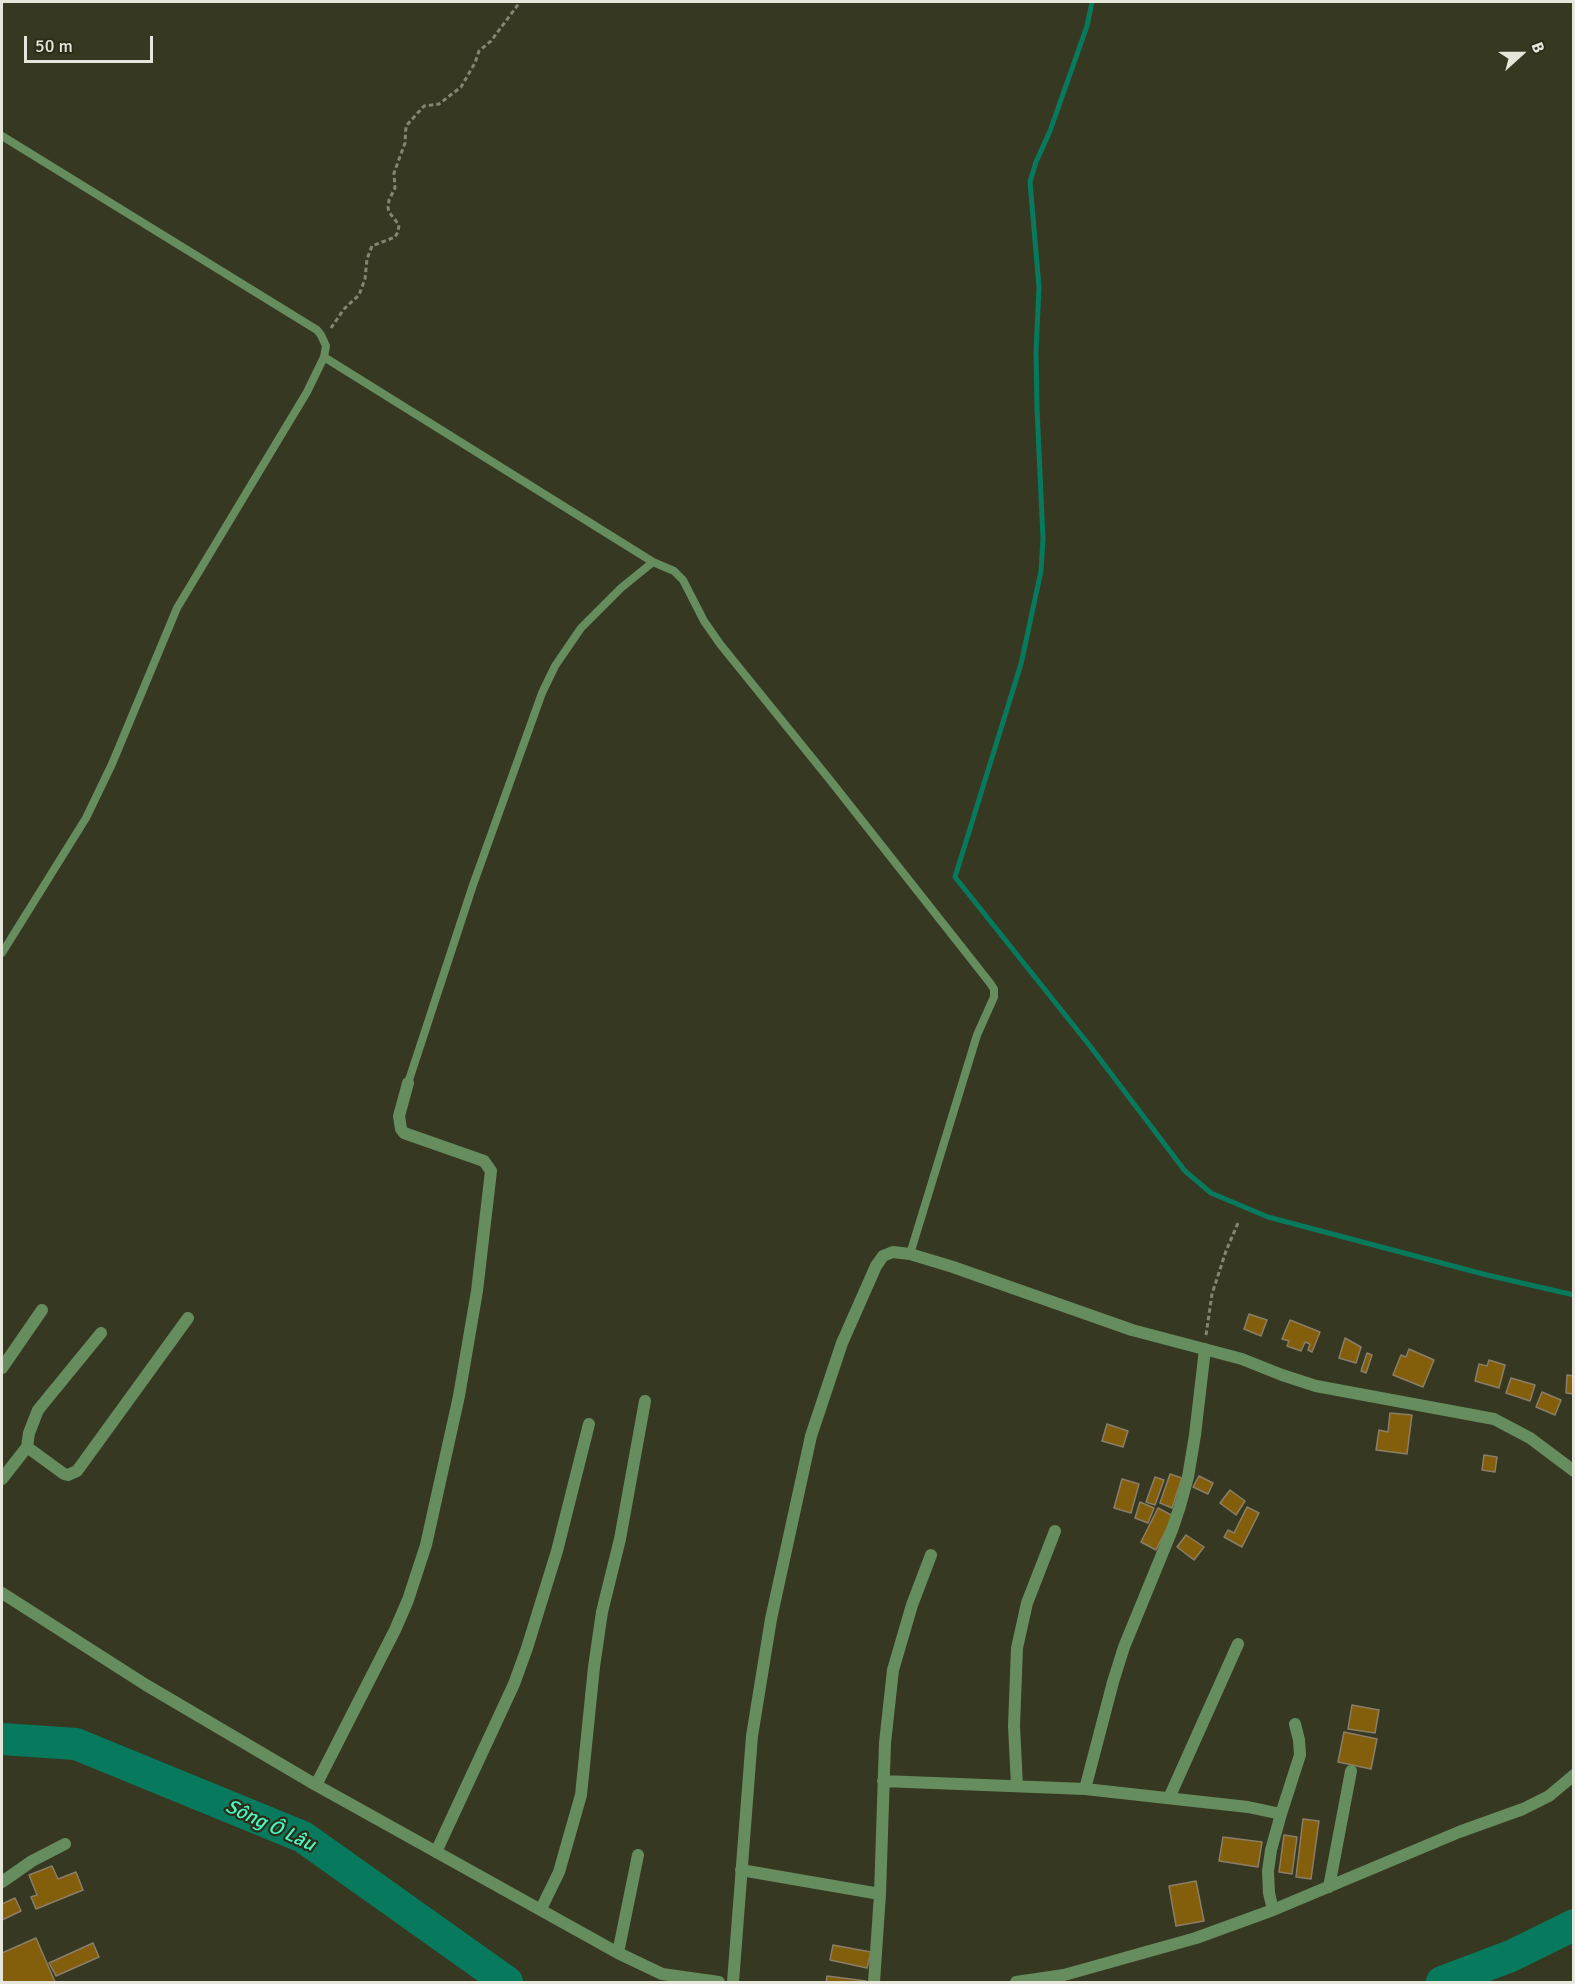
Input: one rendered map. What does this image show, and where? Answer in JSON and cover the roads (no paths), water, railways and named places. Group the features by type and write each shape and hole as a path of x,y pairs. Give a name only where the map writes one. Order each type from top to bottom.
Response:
{"street":[{"path":"316,1785 395,1630 408,1600 426,1545 459,1396 479,1280 491,1171 484,1161 404,1133 399,1116 408,1083"},
{"path":"733,1983 752,1736 771,1619 811,1436 842,1343 876,1266 883,1256 893,1252 910,1254 1010,1286 1132,1330 1242,1359 1317,1386 1494,1419 1530,1438 1574,1472"},
{"path":"2,1368 42,1310"},
{"path":"27,1447 64,1474 68,1475 76,1471 188,1318"},
{"path":"2,1479 27,1447 29,1433 38,1410 101,1333"},
{"path":"1085,1790 1124,1647 1172,1530 1185,1487 1195,1435 1204,1349"},
{"path":"541,1909 559,1872 581,1795 602,1612 620,1539 645,1401"},
{"path":"436,1852 520,1666 557,1551 589,1424"},
{"path":"1017,1786 1014,1726 1017,1648 1027,1603 1055,1531"},
{"path":"874,1983 880,1894 883,1781 893,1670 912,1605 931,1555"},
{"path":"2,1593 146,1685 316,1785 618,1953 662,1974 719,1983"},
{"path":"1169,1798 1238,1644"},
{"path":"1273,1910 1269,1893 1271,1850 1300,1755 1295,1724"},
{"path":"1329,1887 1351,1771"},
{"path":"1016,1983 1064,1976 1196,1938 1273,1910 1459,1832 1536,1803 1549,1796 1574,1775"},
{"path":"883,1781 1085,1790 1248,1807 1281,1814"},
{"path":"2,1882 23,1867 65,1844"},
{"path":"618,1953 638,1855"},
{"path":"741,1870 880,1894"}],"lane":[{"path":"2,136 317,330 326,346 324,357 307,392 177,608 112,764 86,818 2,953"},
{"path":"324,357 653,562 674,571 683,580 704,621 720,644 994,989 994,997 977,1035 910,1254"},
{"path":"408,1083 473,885 531,718 542,693 555,666 581,628 621,588 653,562"}],"waterway":[{"path":"1092,2 1087,26 1030,182 1039,287 1036,352 1043,539 1041,571 1021,664 955,877 1090,1046 1185,1171 1211,1193 1268,1217 1487,1275 1574,1295"},
{"name":"Sông Ô Lâu","path":"2,1739 76,1744 303,1837 507,1982"},
{"name":"Sông Ô Lâu","path":"1442,1982 1511,1956 1574,1925"}]}
